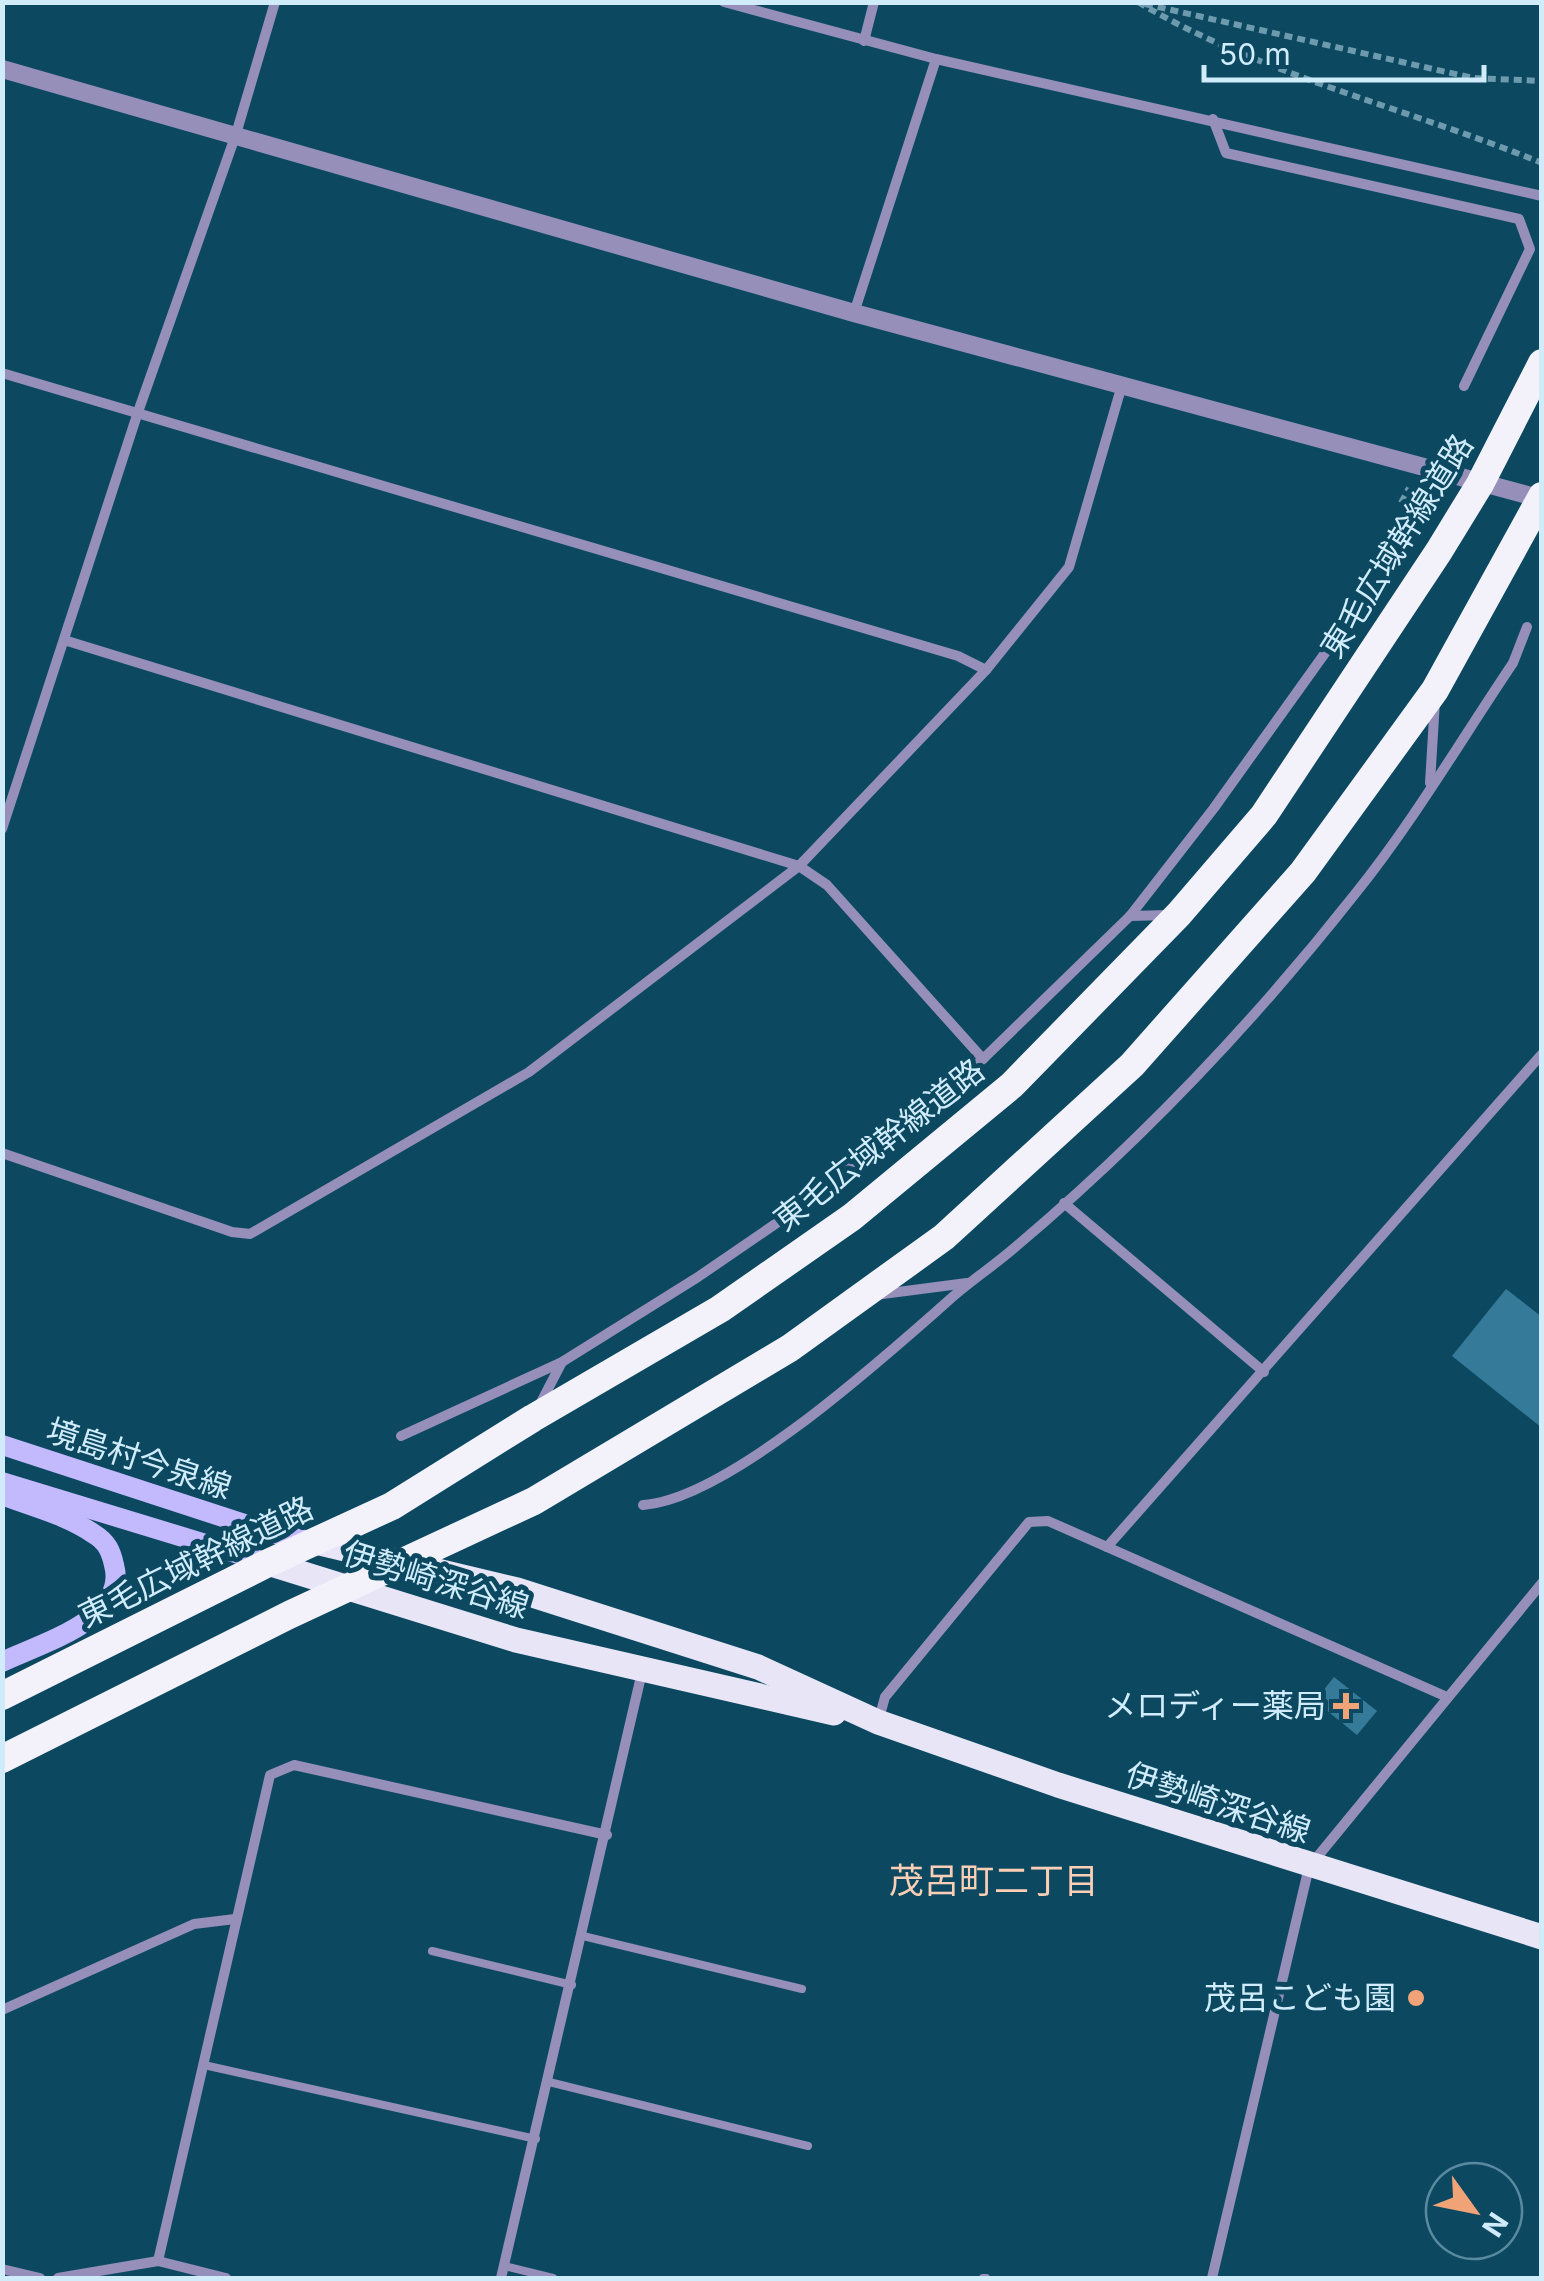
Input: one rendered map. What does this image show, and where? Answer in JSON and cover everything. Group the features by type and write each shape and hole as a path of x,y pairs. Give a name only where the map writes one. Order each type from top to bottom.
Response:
{"highway":[{"name":"東毛広域幹線道路","path":"2,1696 268,1562 392,1506 720,1309 852,1218 1012,1085 1179,914 1274,800 1368,665 1480,484 1542,362"},
{"path":"2,1759 534,1501 790,1348 944,1237 1030,1163 1215,976 1360,800 1436,690 1541,498"}],"main road":[{"name":"境島村今泉線","path":"2,1446 275,1534 316,1542"},
{"name":"境島村今泉線","path":"2,1482 268,1562"},
{"path":"2,1495 92,1532 109,1547 116,1575 115,1590 94,1616 2,1662"},
{"name":"伊勢崎深谷線","path":"316,1542 517,1590 758,1667 878,1722 1309,1868 1542,1937"},
{"name":"伊勢崎深谷線","path":"268,1562 516,1640 878,1722"}],"street":[{"path":"2,829 138,412 236,134 276,2"},
{"path":"724,2 936,59 1542,196"},
{"path":"864,41 874,2"},
{"path":"854,313 936,59"},
{"path":"2,69 854,313 1541,498"},
{"path":"1213,119 1226,153 1519,219 1530,248 1464,386"},
{"path":"2,373 958,656 986,670"},
{"path":"2,1153 250,1234 528,1072 799,866 986,670 1070,567 1122,385"},
{"path":"401,1436 562,1362 816,1196 983,1059 1130,916 1214,808 1353,614 1366,574"},
{"path":"643,1505 667,1503 690,1492 804,1422 1064,1204 1255,1012 1356,892 1512,662 1527,627"},
{"path":"64,640 799,866 827,885 983,1059"},
{"path":"1430,787 1436,690"},
{"path":"1130,916 1179,914"},
{"path":"1107,1547 1542,1054"},
{"path":"1064,1204 1264,1372"},
{"path":"866,1295 901,1295 968,1283"},
{"path":"533,1418 562,1362"},
{"path":"878,1722 885,1697 1029,1522 1048,1520 1447,1697"},
{"path":"1212,2278 1309,1868 1542,1582"},
{"path":"503,2272 607,1835 642,1670"},
{"path":"158,2262 270,1775 294,1765 607,1835"},
{"path":"2,2010 194,1924 234,1919"},
{"path":"58,2278 158,2262 226,2278"},
{"path":"2,2269 40,2278"}],"lane":[{"path":"583,1936 802,1988"},
{"path":"432,1951 572,1985"},
{"path":"204,2065 536,2139"},
{"path":"549,2082 808,2146"},
{"path":"503,2272 552,2278"}],"path":[{"path":"1138,3 1473,78 1542,82"},
{"path":"1138,3 1195,36 1459,129 1542,163"}],"building":[{"path":"1506,1289 1542,1317 1542,1428 1452,1356"},
{"name":"メロディー薬局","path":"1334,1677 1377,1711 1357,1735 1315,1701"}],"place":[{"name":"メロディー薬局","path":"1346,1706"},
{"name":"茂呂こども園","path":"1416,1998"}],"district":[{"name":"茂呂町二丁目","path":"994,1881"}]}
